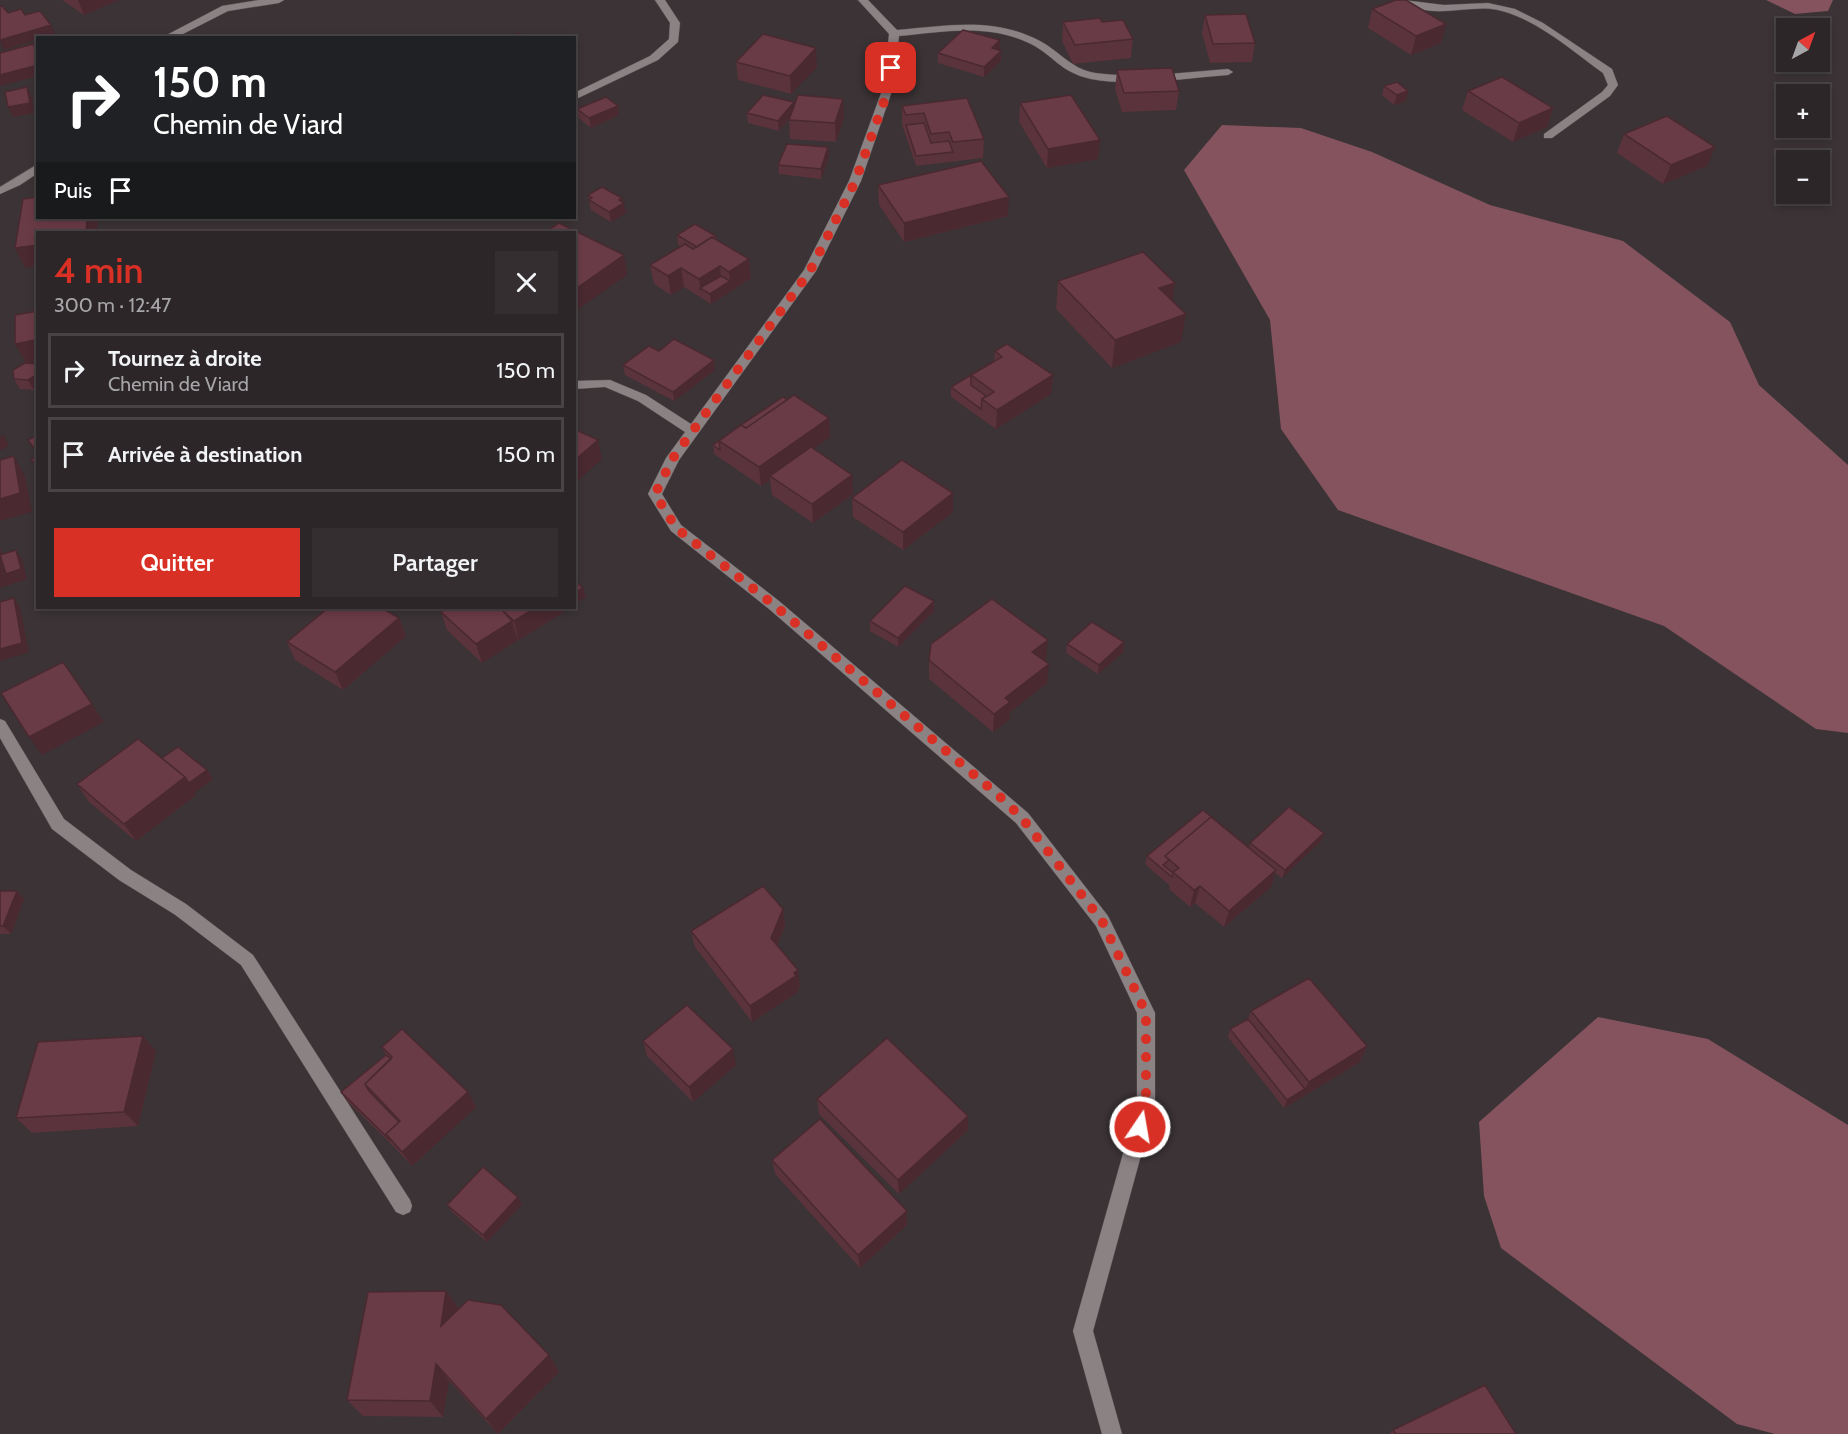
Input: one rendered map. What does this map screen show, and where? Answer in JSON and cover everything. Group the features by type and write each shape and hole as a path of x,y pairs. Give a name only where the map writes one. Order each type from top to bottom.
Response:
{"street":[{"path":"170,36 225,8 279,0"},
{"path":"576,96 654,58 674,40 675,23 660,0"},
{"path":"863,0 894,33 890,85 855,182 810,271 673,458 655,494 676,528 774,605 1022,818 1102,921 1146,1013 1146,1104 1083,1331 1112,1434"},
{"path":"1408,0 1436,10 1500,8 1520,14 1608,71 1613,85 1606,94 1548,136"},
{"path":"894,33 978,26 1013,33 1035,42 1070,69 1093,76 1129,78 1228,72"},
{"path":"0,191 36,168"},
{"path":"576,385 606,383 642,398 692,431"},
{"path":"0,725 58,824 125,875 180,909 247,960 403,1206"}],"shaded area":[{"path":"1766,0 1833,0 1828,11 1795,14"},
{"path":"1222,125 1301,128 1372,152 1490,205 1623,241 1730,322 1759,385 1848,465 1848,733 1816,729 1664,626 1338,510 1281,429 1270,320 1184,170"},
{"path":"1598,1017 1708,1039 1848,1125 1848,1434 1775,1434 1737,1424 1501,1248 1484,1196 1479,1122"}],"building":[{"path":"1396,0 1406,0 1446,24 1416,36 1372,9"},
{"path":"0,6 8,13 21,9 25,15 40,11 51,25 0,40"},
{"path":"1246,14 1255,43 1213,44 1205,15"},
{"path":"1100,18 1102,22 1123,20 1133,39 1075,45 1063,22"},
{"path":"963,30 1000,40 992,48 1001,51 984,67 938,53"},
{"path":"763,34 816,48 790,76 736,62"},
{"path":"33,44 36,50 36,66 0,75 0,53"},
{"path":"1172,68 1179,91 1124,93 1117,70"},
{"path":"1502,77 1553,108 1519,123 1468,91"},
{"path":"1397,82 1408,91 1397,95 1384,86"},
{"path":"27,87 30,103 8,107 5,92"},
{"path":"763,95 794,102 778,121 747,113"},
{"path":"798,95 843,99 835,123 789,120"},
{"path":"1071,95 1100,140 1048,149 1020,103"},
{"path":"606,97 618,106 589,118 577,109"},
{"path":"967,98 984,139 953,142 949,132 931,134 924,113 906,115 902,106"},
{"path":"1667,116 1715,147 1671,165 1624,134"},
{"path":"924,123 931,143 949,141 953,152 916,156 906,125"},
{"path":"787,144 828,147 821,169 778,165"},
{"path":"981,161 1009,197 904,223 878,185"},
{"path":"602,187 622,198 619,200 624,203 609,212 589,200 592,198 588,195"},
{"path":"36,197 36,219 87,219 86,231 36,231 36,245 15,248 23,199"},
{"path":"559,223 575,231 547,231"},
{"path":"695,224 716,236 697,247 677,235"},
{"path":"576,231 624,255 576,289"},
{"path":"712,237 749,259 729,272 720,266 699,279 681,268 668,276 650,265 685,244 693,249"},
{"path":"1143,252 1175,283 1159,288 1186,314 1115,340 1058,281"},
{"path":"721,276 730,281 710,294 700,288"},
{"path":"36,311 36,359 35,340 15,344 15,315"},
{"path":"674,339 714,360 673,392 623,365 649,346 659,351"},
{"path":"1007,344 1053,375 997,410 982,399 994,392 971,375 1002,357 995,351"},
{"path":"994,361 971,375 971,385 986,396 982,399 981,409 951,387"},
{"path":"25,363 36,364 36,375 28,380 14,379 13,370"},
{"path":"794,395 829,418 759,467 719,441 741,425 746,428"},
{"path":"783,397 787,400 746,428 741,425"},
{"path":"741,425 719,441 720,450 713,445"},
{"path":"576,430 598,440 576,459"},
{"path":"36,436 36,450 28,440"},
{"path":"811,447 852,475 812,504 770,476"},
{"path":"14,456 20,493 0,499 0,460"},
{"path":"902,460 953,493 903,532 852,498"},
{"path":"16,550 21,569 6,574 0,555"},
{"path":"576,582 583,588 576,592"},
{"path":"905,586 934,601 898,638 870,621"},
{"path":"14,598 22,643 0,649 0,602"},
{"path":"992,599 1048,640 1032,652 1049,664 1005,698 1010,702 994,714 929,660 931,644"},
{"path":"327,609 384,609 399,618 335,672 287,642"},
{"path":"446,609 533,609 514,621 503,611 512,621 476,644 441,612"},
{"path":"1092,622 1124,642 1099,665 1067,644"},
{"path":"63,662 92,704 29,737 1,693"},
{"path":"138,739 185,777 124,824 77,784"},
{"path":"178,747 207,770 189,783 162,758"},
{"path":"1289,807 1324,833 1285,870 1250,843"},
{"path":"1203,810 1250,848 1211,817 1165,856 1169,860 1163,865 1173,873 1172,877 1147,856"},
{"path":"1211,817 1276,870 1229,911 1200,886 1194,890 1173,872 1179,868 1165,856"},
{"path":"763,886 783,909 771,938 798,970 794,973 796,976 750,1006 691,931"},
{"path":"0,891 17,891 3,926 0,926"},
{"path":"1309,978 1367,1046 1309,1082 1251,1011"},
{"path":"687,1005 733,1049 689,1087 643,1041"},
{"path":"1248,1019 1305,1089 1287,1100 1230,1029"},
{"path":"402,1029 468,1092 402,1152 386,1134 400,1121 365,1084 392,1057 382,1047"},
{"path":"143,1036 124,1112 16,1118 38,1042"},
{"path":"887,1038 968,1116 898,1180 817,1099"},
{"path":"386,1055 391,1059 365,1084 399,1122 386,1134 391,1141 341,1092"},
{"path":"820,1119 907,1211 858,1255 772,1160"},
{"path":"483,1167 518,1197 483,1235 447,1205"},
{"path":"446,1291 441,1326 468,1300 501,1305 549,1355 486,1419 436,1364 430,1401 347,1400 368,1292"},
{"path":"1485,1385 1516,1434 1396,1434 1393,1430"}],"route":[{"path":"891,68 890,85 855,182 810,271 673,458 655,494 676,528 774,605 998,795 1022,818 1089,904 1102,921 1146,1013 1146,1104 1140,1127"}]}
